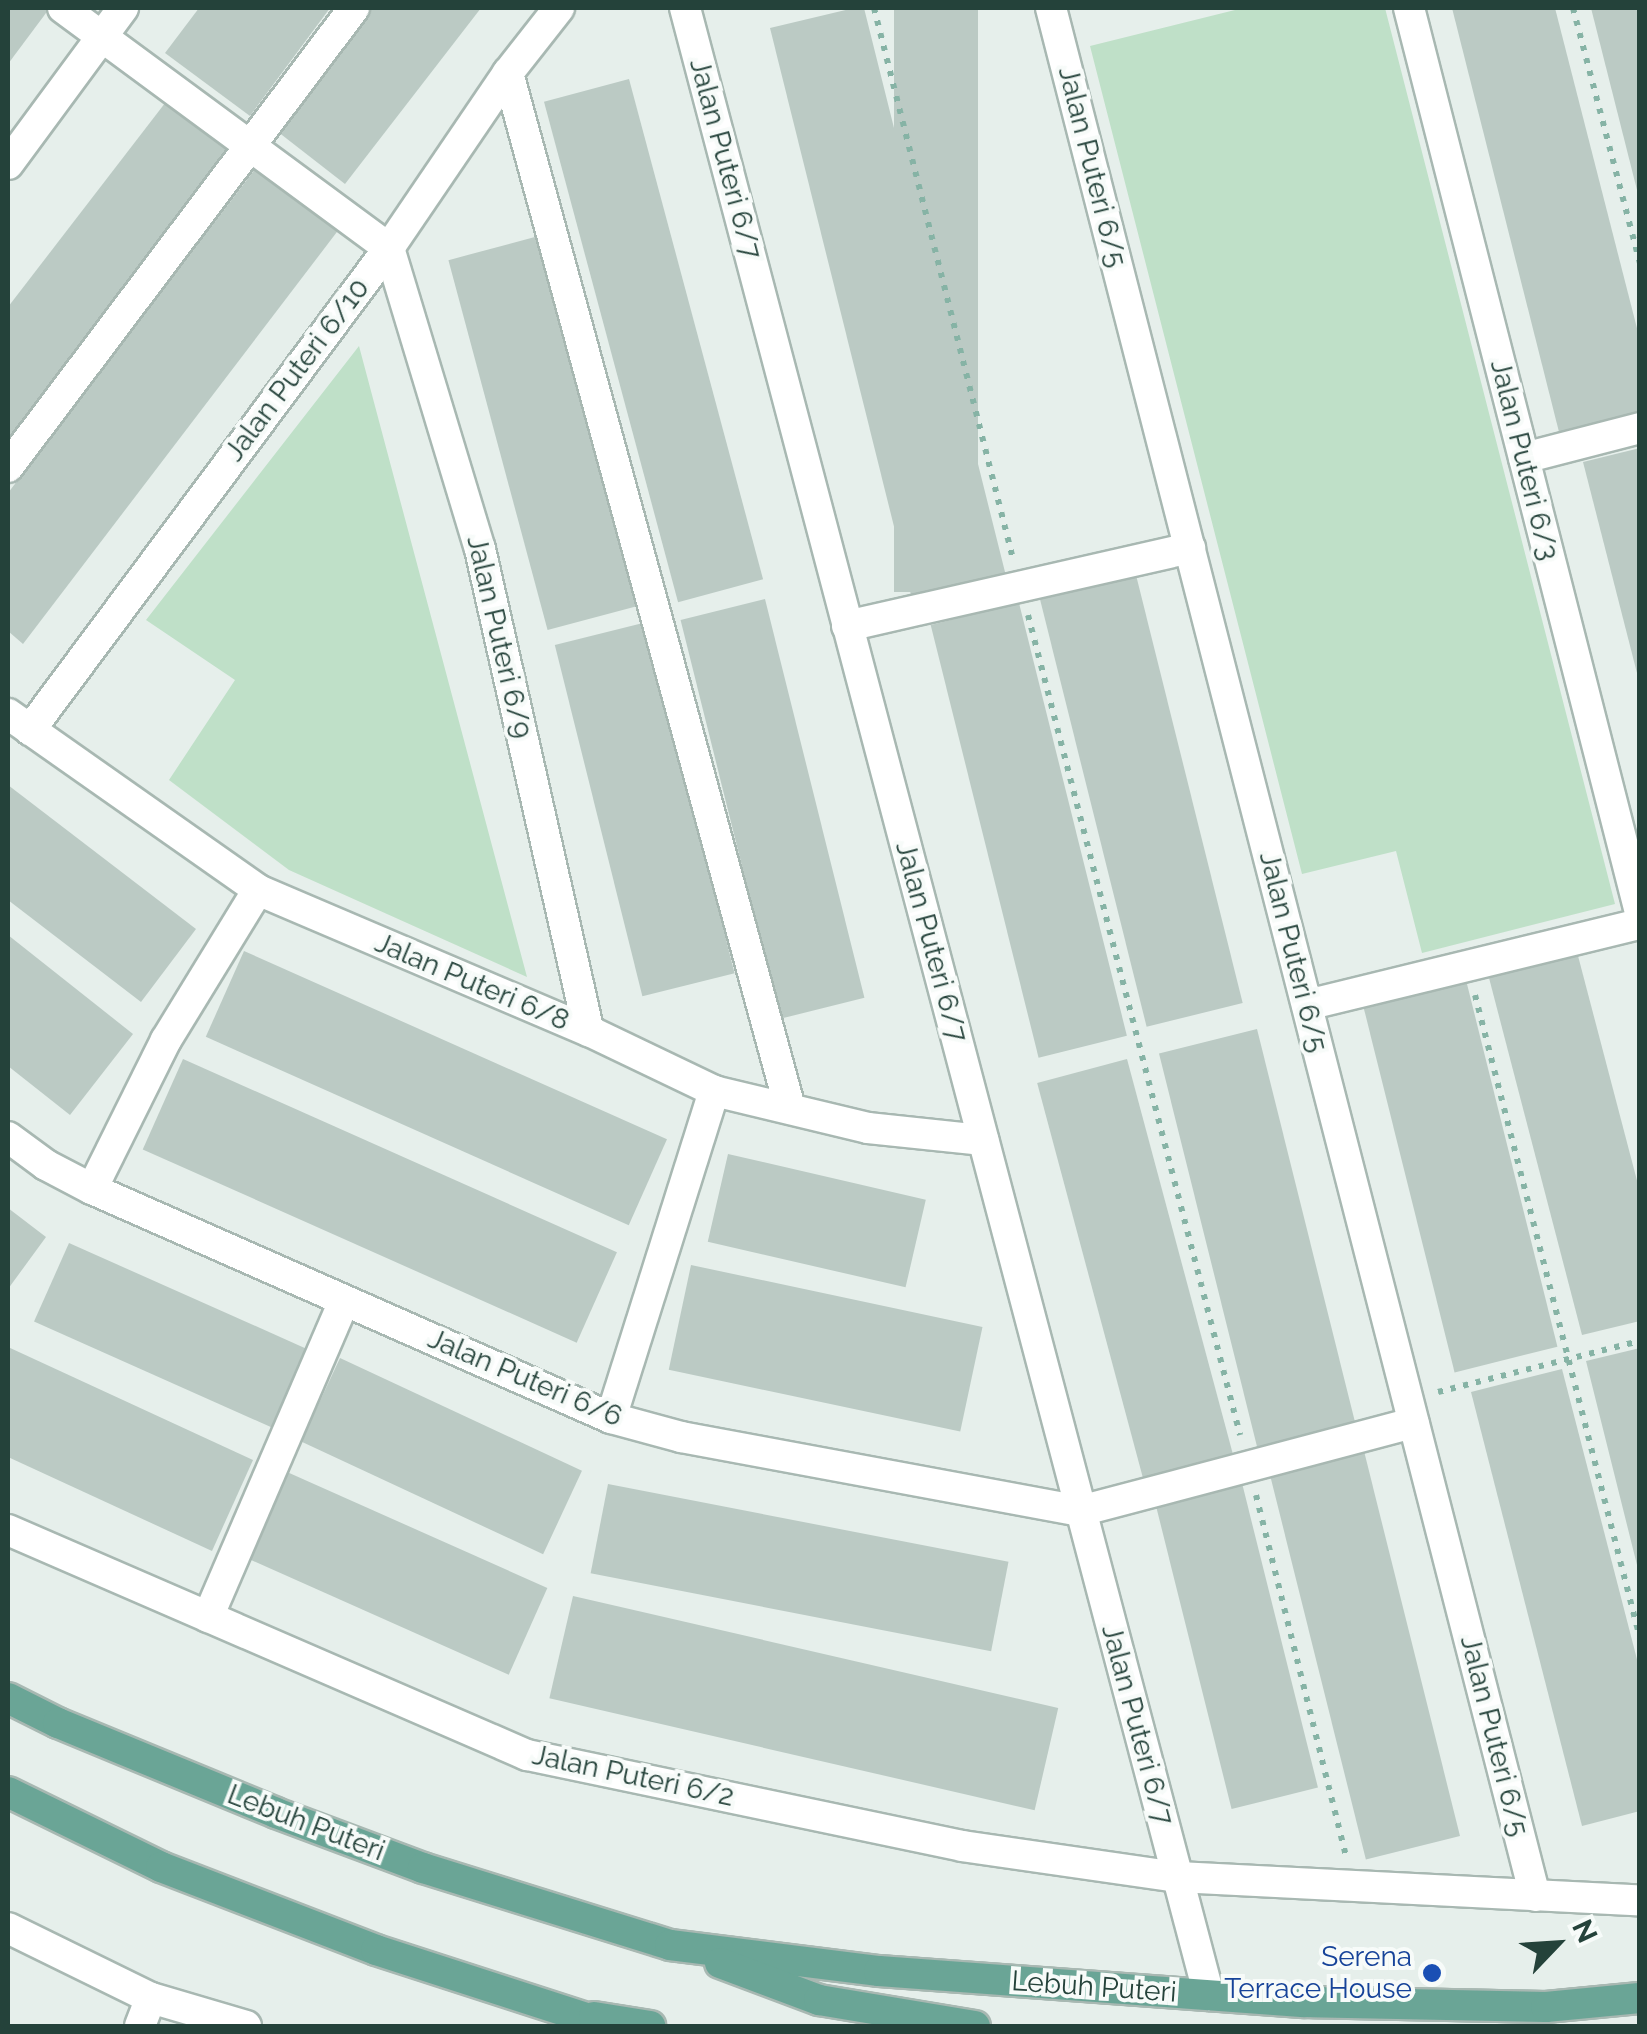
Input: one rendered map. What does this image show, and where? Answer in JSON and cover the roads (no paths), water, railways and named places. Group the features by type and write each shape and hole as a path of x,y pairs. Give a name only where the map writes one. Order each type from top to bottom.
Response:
{"main road":[{"name":"Lebuh Puteri","path":"8,1698 58,1723 276,1813 423,1868 670,1945 819,2000 975,2026"},
{"path":"8,1792 161,1867 376,1950 611,2026"},
{"name":"Lebuh Puteri","path":"670,1945 879,1971 1209,1995 1474,2007 1546,2007 1640,1998"},
{"path":"560,2011 650,2026"}],"street":[{"path":"63,8 389,248"},
{"path":"8,164 123,8"},
{"path":"8,466 354,8"},
{"name":"Jalan Puteri 6/10","path":"19,722 389,248 508,74 559,8"},
{"name":"Jalan Puteri 6/7","path":"685,8 1209,1995"},
{"name":"Jalan Puteri 6/5","path":"1051,8 1536,1896"},
{"name":"Jalan Puteri 6/3","path":"1409,8 1640,912"},
{"path":"508,74 790,1108"},
{"name":"Jalan Puteri 6/9","path":"389,248 480,549 590,1032"},
{"path":"1524,458 1640,428"},
{"path":"848,626 1190,548"},
{"name":"Jalan Puteri 6/8","path":"19,722 258,890 590,1032 714,1091 868,1128 983,1140"},
{"path":"92,1190 166,1040 258,890"},
{"path":"1307,1005 1640,924"},
{"path":"611,1418 714,1091"},
{"name":"Jalan Puteri 6/6","path":"8,1136 46,1165 92,1190 611,1418 682,1437 1080,1511"},
{"path":"208,1617 344,1301"},
{"path":"1080,1511 1249,1467 1411,1411"},
{"name":"Jalan Puteri 6/2","path":"8,1530 527,1755 962,1846 1178,1877 1640,1900"},
{"path":"8,1928 146,2012 246,2026"}],"place":[{"name":"Serena Terrace House","path":"1432,1973"}]}
